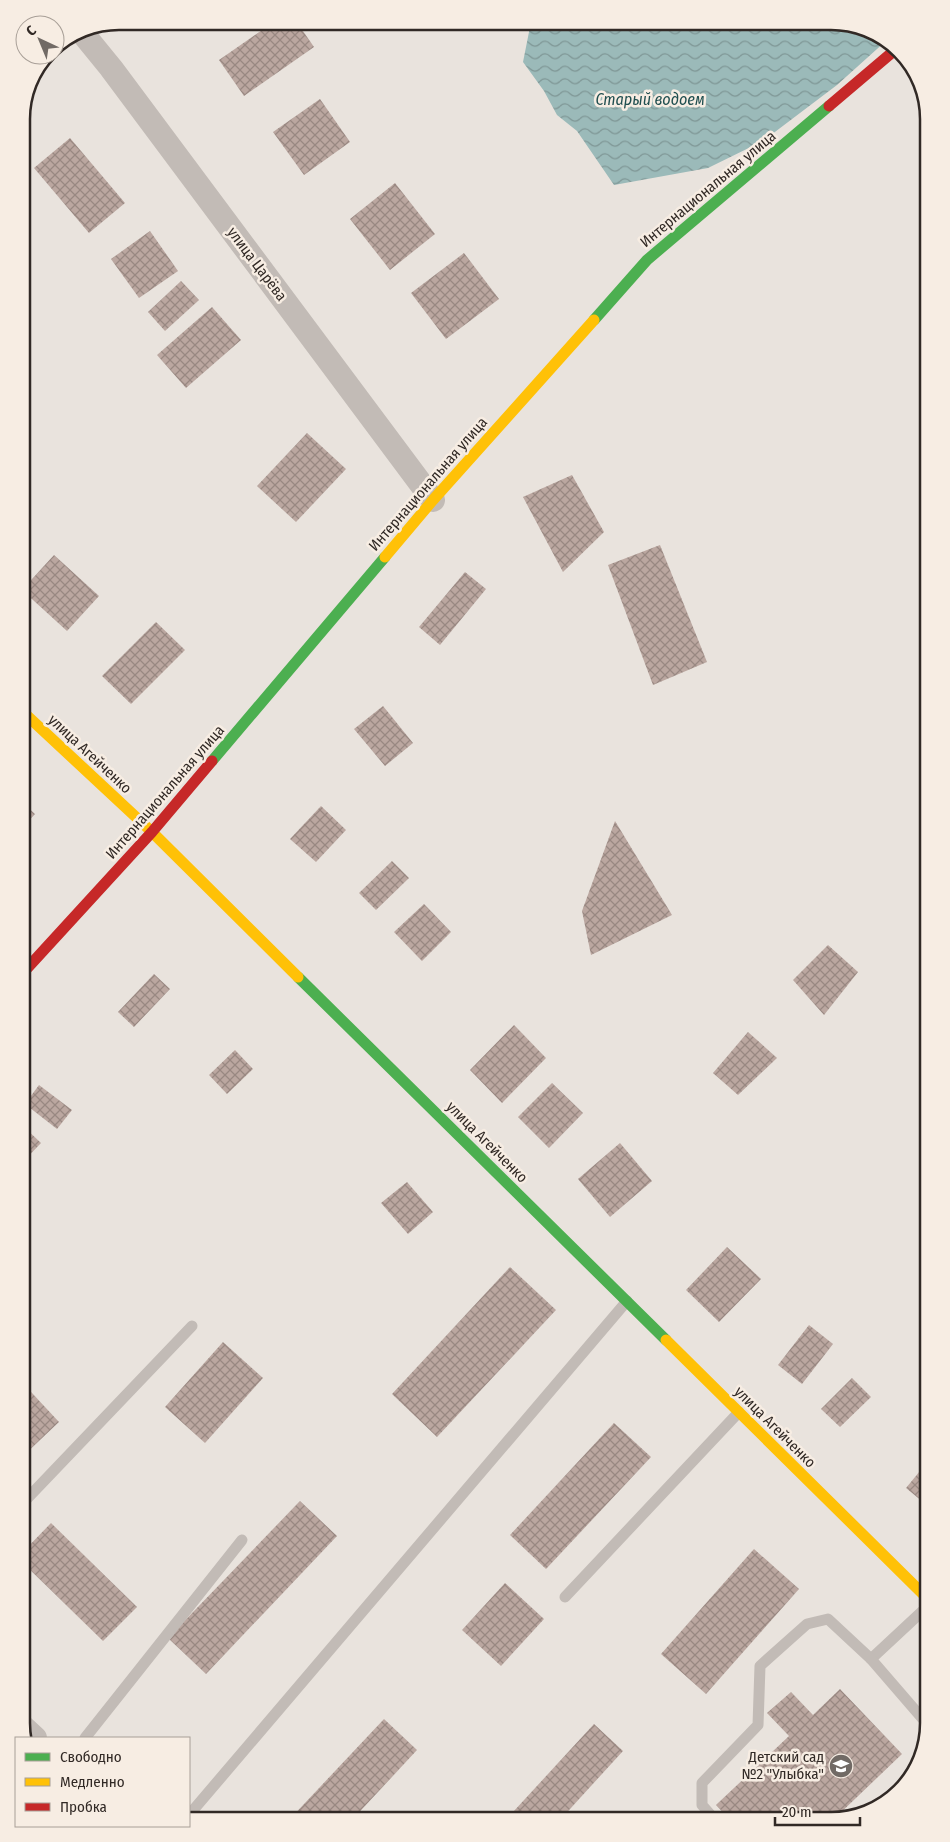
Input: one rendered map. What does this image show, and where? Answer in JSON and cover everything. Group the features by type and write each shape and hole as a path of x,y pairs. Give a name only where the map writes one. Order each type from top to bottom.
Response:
{"street":[{"name":"улица Царёва","path":"86,37 111,68 433,500"},
{"name":"Интернациональная улица","path":"30,966 152,832 433,500 647,260 891,53"},
{"name":"улица Агейченко","path":"30,718 152,832 920,1591"}],"lane":[{"path":"191,1812 627,1302"},
{"path":"30,1496 192,1326"},
{"path":"565,1597 739,1412"},
{"path":"86,1737 242,1540"},
{"path":"871,1659 920,1613"},
{"path":"708,1812 702,1805 702,1783 758,1725 760,1666 808,1624 828,1619 871,1659 920,1716"}],"water":[{"name":"Старый водоем","path":"529,30 837,30 860,35 881,46 837,85 763,141 708,168 614,185 577,131 557,115 544,91 523,62"}],"building":[{"path":"262,30 302,30 314,47 244,96 219,60"},
{"path":"320,99 350,142 304,175 273,132"},
{"path":"70,138 125,203 89,233 34,168"},
{"path":"395,183 435,234 390,270 350,219"},
{"path":"150,231 178,271 139,298 111,259"},
{"path":"464,253 499,299 446,339 411,293"},
{"path":"181,281 199,300 165,331 148,312"},
{"path":"212,307 241,340 186,388 157,355"},
{"path":"307,433 346,469 296,522 257,486"},
{"path":"572,475 604,532 563,572 523,497"},
{"path":"660,545 707,662 653,685 608,565"},
{"path":"54,555 99,596 67,631 30,597 30,581"},
{"path":"465,572 486,589 440,645 419,627"},
{"path":"156,622 185,650 131,704 102,676"},
{"path":"383,706 413,743 385,766 354,729"},
{"path":"321,806 346,830 316,862 290,839"},
{"path":"30,809 35,814 30,819"},
{"path":"615,821 672,915 591,955 582,911"},
{"path":"392,861 409,878 376,910 359,893"},
{"path":"424,904 451,932 422,961 394,932"},
{"path":"828,945 858,972 824,1015 793,980"},
{"path":"154,974 170,989 134,1027 118,1012"},
{"path":"514,1025 546,1058 502,1103 470,1070"},
{"path":"748,1032 777,1058 738,1095 713,1073"},
{"path":"235,1050 253,1069 227,1094 209,1075"},
{"path":"552,1083 583,1113 549,1148 518,1117"},
{"path":"39,1085 72,1110 57,1129 30,1108 30,1097"},
{"path":"30,1133 41,1143 30,1155"},
{"path":"620,1143 652,1181 610,1217 578,1179"},
{"path":"407,1182 433,1212 408,1234 381,1203"},
{"path":"727,1247 761,1279 719,1322 686,1290"},
{"path":"510,1267 556,1310 437,1437 392,1394"},
{"path":"809,1325 833,1344 802,1384 778,1365"},
{"path":"223,1342 263,1378 205,1443 165,1407"},
{"path":"852,1378 871,1397 840,1427 821,1409"},
{"path":"30,1393 59,1422 30,1449"},
{"path":"614,1423 651,1457 546,1569 510,1535"},
{"path":"920,1471 920,1500 906,1488"},
{"path":"300,1501 337,1536 206,1674 168,1638"},
{"path":"51,1523 137,1607 103,1641 30,1570 30,1545"},
{"path":"754,1549 799,1589 706,1694 661,1654"},
{"path":"505,1583 544,1619 501,1666 462,1630"},
{"path":"840,1689 902,1754 842,1811 723,1812 716,1805 789,1736 767,1713 791,1692 813,1715"},
{"path":"384,1719 417,1750 359,1812 296,1812"},
{"path":"594,1724 623,1751 567,1812 513,1812"}],"traffic: fast":[{"path":"594,320 647,260 829,106"},
{"path":"212,761 385,557"},
{"path":"298,977 666,1340"}],"traffic: slow":[{"path":"385,557 433,500 594,320"},
{"path":"30,718 152,832 298,977"},
{"path":"666,1340 920,1591"}],"traffic: jam":[{"path":"829,106 891,53"},
{"path":"30,965 152,832 212,761"}],"place":[{"name":"Детский сад №2 \"Улыбка\"","path":"841,1766"}]}
